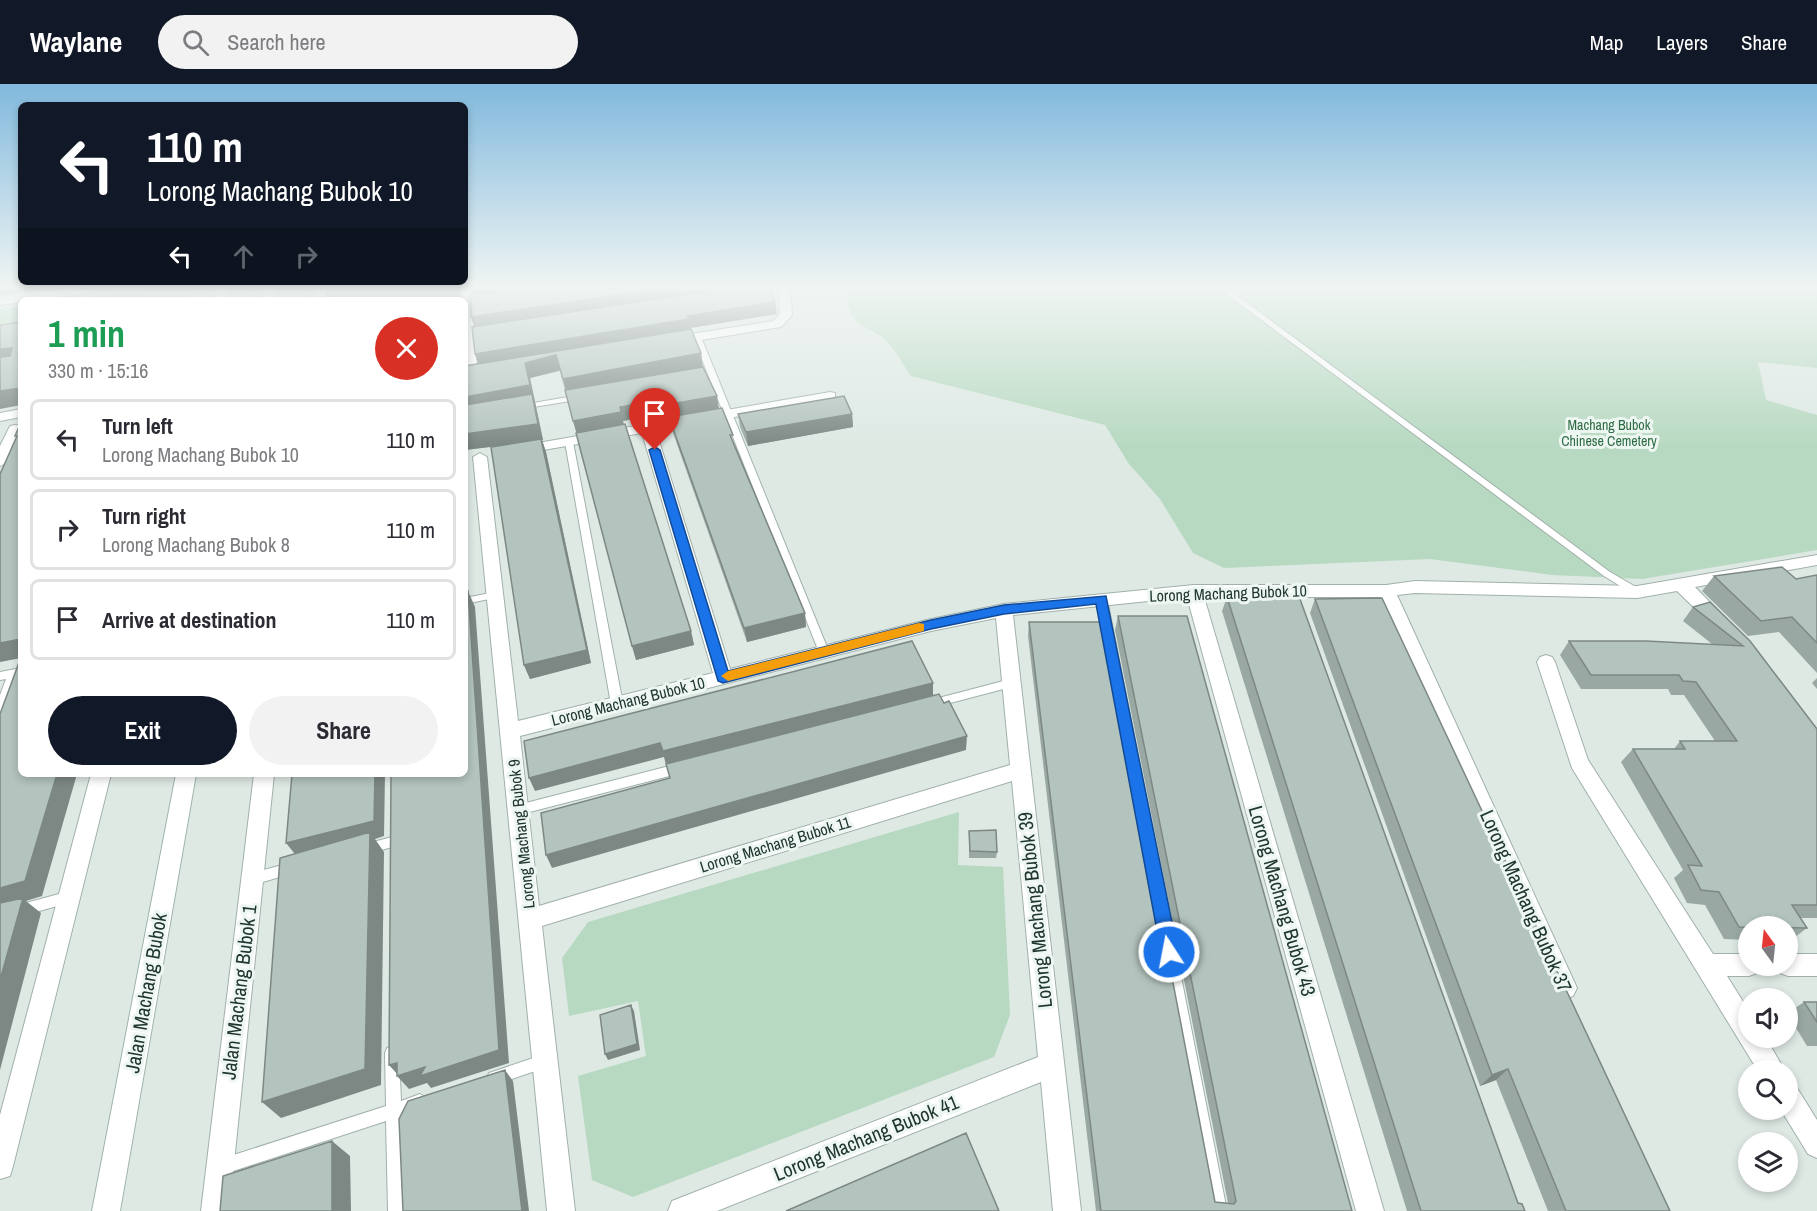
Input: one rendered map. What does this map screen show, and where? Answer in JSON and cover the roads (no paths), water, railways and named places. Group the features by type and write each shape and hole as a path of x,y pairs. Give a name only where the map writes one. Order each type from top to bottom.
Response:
{"street":[{"path":"473,374 474,342"},
{"path":"652,345 671,342"},
{"path":"485,456 830,396"},
{"path":"0,417 18,414"},
{"path":"648,428 723,678"},
{"path":"0,462 15,429"},
{"name":"Lorong Machang Bubok 9","path":"485,456 495,595 561,1211"},
{"name":"Lorong Machang Bubok 10","path":"510,731 931,625 1004,610 1194,591 1296,596 1426,587 1637,592 1817,560"},
{"path":"1682,585 1730,632"},
{"name":"Lorong Machang Bubok 43","path":"1194,591 1370,1211"},
{"name":"Lorong Machang Bubok 37","path":"1386,591 1572,1004"},
{"name":"Lorong Machang Bubok 39","path":"1004,610 1067,1211"},
{"path":"1546,662 1579,762 1738,1016"},
{"name":"Lorong Machang Bubok 11","path":"530,919 1020,770"},
{"path":"0,1166 100,777"},
{"name":"Jalan Machang Bubok","path":"106,1211 185,777"},
{"name":"Jalan Machang Bubok 1","path":"215,1211 218,1168 264,777"},
{"path":"1707,964 1738,965"},
{"path":"1798,965 1817,965"},
{"name":"Lorong Machang Bubok 41","path":"682,1211 1051,1065"},
{"path":"1798,1113 1817,1144"}],"lane":[{"path":"699,342 824,652"},
{"path":"1294,342 1607,574 1637,592"},
{"path":"701,376 712,374"},
{"path":"511,409 591,395"},
{"path":"569,442 617,704"},
{"path":"468,600 495,595"},
{"path":"1102,599 1219,1211"},
{"path":"0,676 17,672"},
{"path":"0,711 17,672"},
{"path":"920,707 1011,683"},
{"path":"518,810 690,766"},
{"path":"349,854 392,842"},
{"path":"252,879 306,865"},
{"path":"0,916 70,897"},
{"path":"392,1041 396,1211"},
{"path":"480,1082 546,1061"},
{"path":"218,1168 435,1097"}],"park label":[{"name":"Machang Bubok Chinese Cemetery","path":"1609,434"}]}
